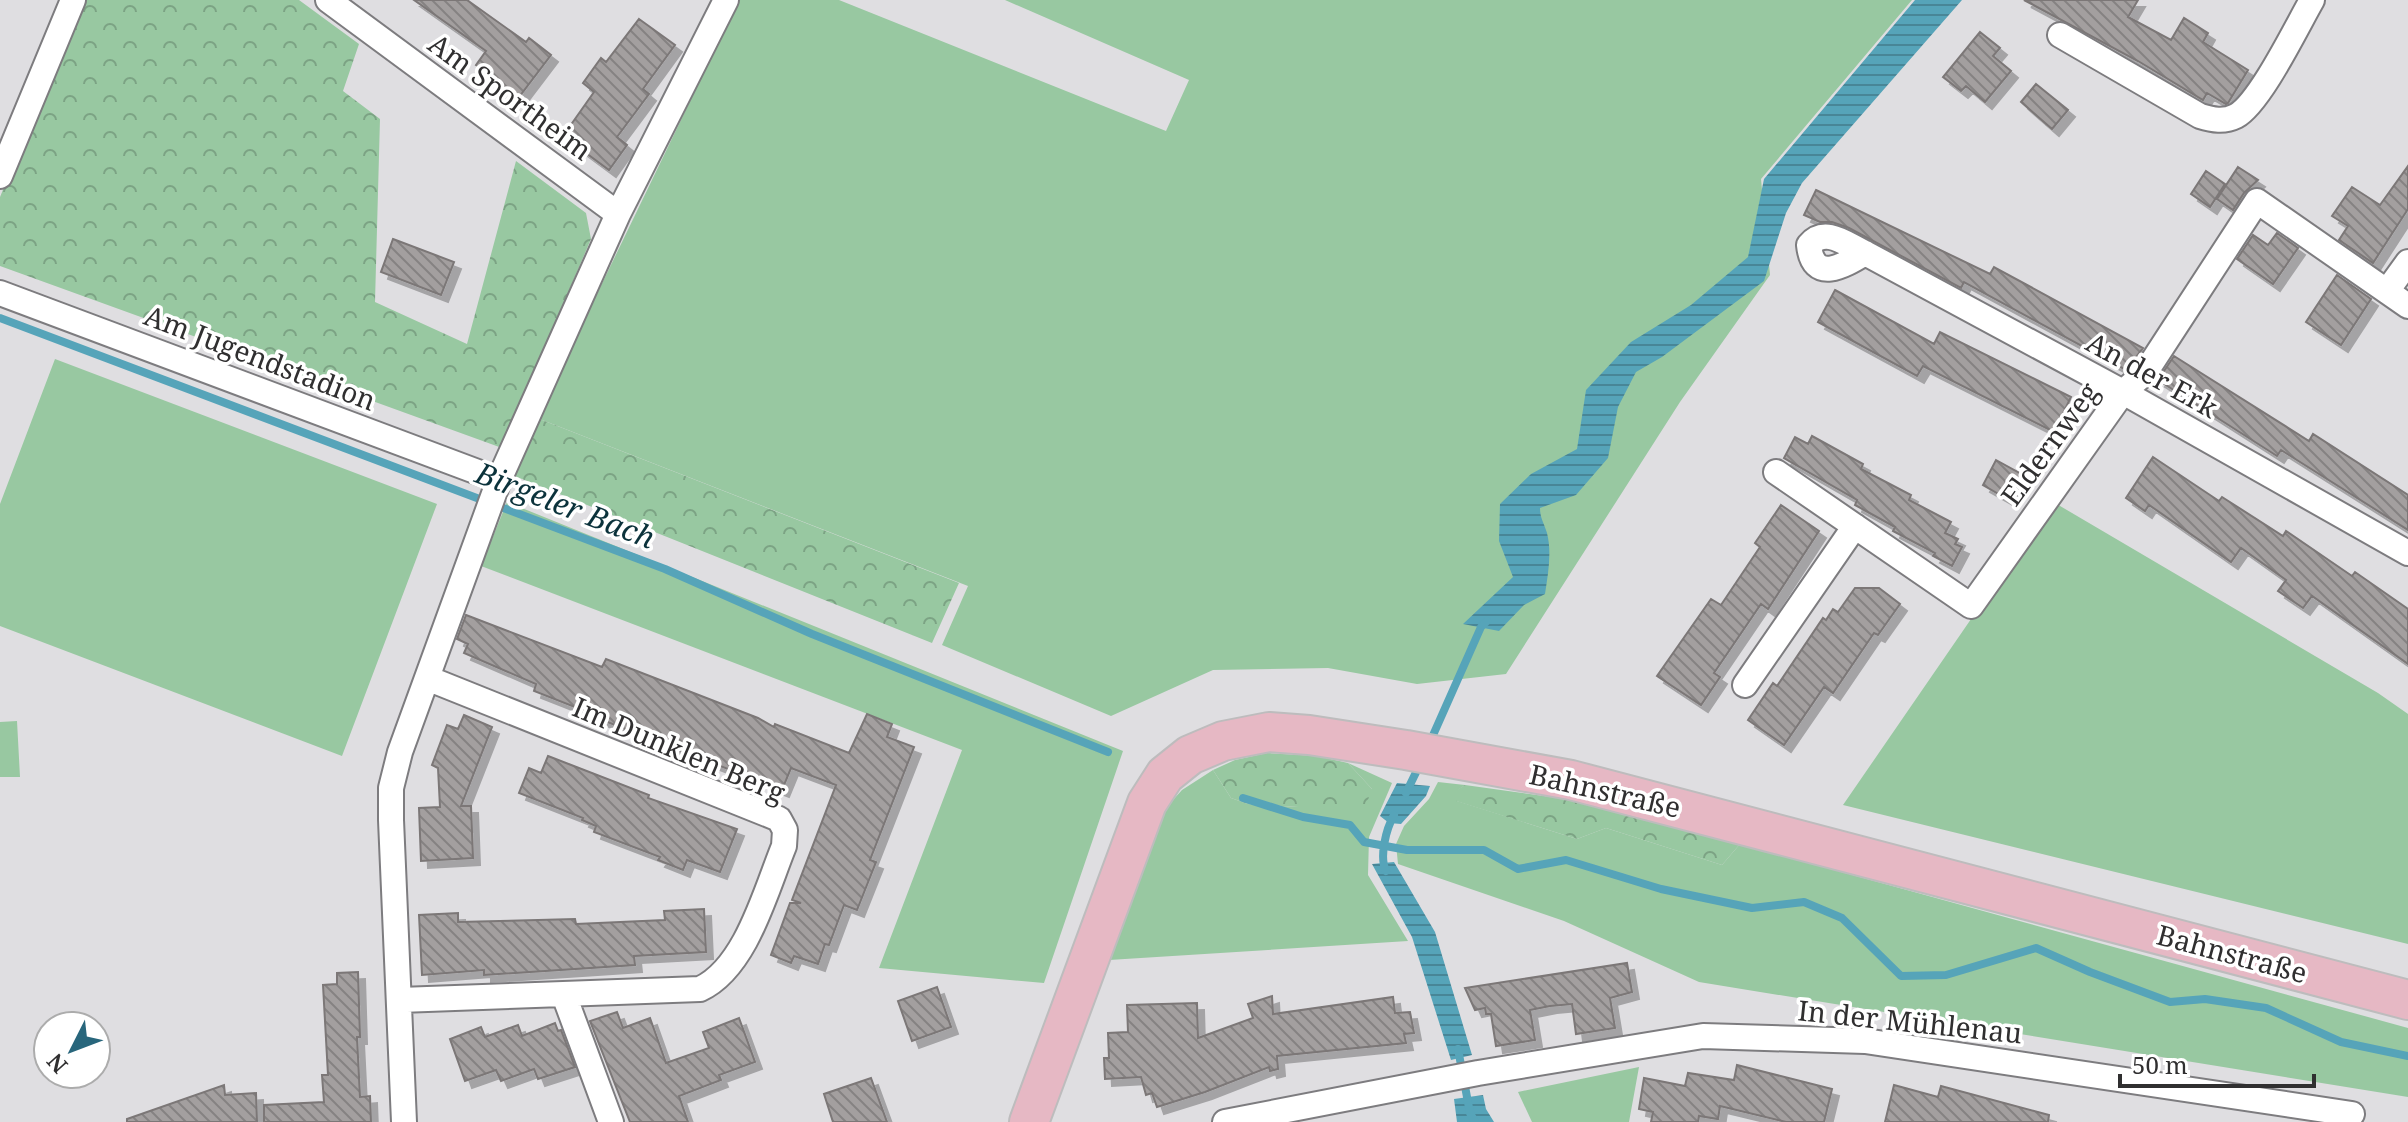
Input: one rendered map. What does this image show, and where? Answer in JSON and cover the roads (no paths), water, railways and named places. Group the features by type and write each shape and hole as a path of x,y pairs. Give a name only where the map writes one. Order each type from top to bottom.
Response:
{"main road":[{"name":"Bahnstraße","path":"1029,1122 1147,803 1165,775 1190,755 1223,741 1269,732 1406,750 1571,780 2408,1000"}],"street":[{"path":"0,176 73,0"},
{"name":"Am Sportheim","path":"328,0 618,214"},
{"path":"404,1122 391,788 400,752 493,497 618,214 726,0"},
{"path":"2060,35 2200,116 2216,121 2233,118 2253,100 2312,0"},
{"name":"Eldernweg","path":"1776,472 1971,606 2123,392 2145,373 2257,201 2387,291"},
{"name":"An der Erk","path":"1865,253 2123,392 2408,553"},
{"path":"2408,262 2387,291 2408,306"},
{"name":"Am Jugendstadion","path":"0,293 493,497"},
{"path":"1745,685 1855,526"},
{"name":"Im Dunklen Berg","path":"400,1000 700,989 713,983 737,954 784,846 785,830 779,819 427,678"},
{"path":"564,995 611,1122"},
{"name":"In der Mühlenau","path":"1225,1122 1466,1075 1703,1036 1815,1038 1913,1047 2352,1114"}],"water":[{"path":"1915,0 1962,0 1802,183 1786,213 1764,281 1662,357 1636,372 1618,407 1608,458 1576,495 1540,508 1549,548 1545,594 1524,605 1499,631 1463,624 1513,577 1499,541 1500,504 1531,474 1577,449 1586,390 1631,342 1691,305 1748,257 1764,179"},
{"path":"1397,783 1430,786 1426,796 1401,824 1389,823 1380,816"},
{"path":"1394,862 1435,932 1472,1055 1451,1060 1412,937 1372,864"},
{"path":"1483,1095 1486,1109 1494,1122 1457,1122 1454,1099"}],"waterway":[{"name":"Birgeler Bach","path":"0,318 665,569 812,634 1108,752"},
{"path":"1430,742 1481,627 1487,621"},
{"path":"1406,793 1421,762"},
{"name":"Birgeler Bach","path":"1243,798 1303,817 1350,825 1364,842 1407,850 1484,850 1518,869 1566,860 1661,889 1752,908 1804,902 1842,918 1901,976 1946,975 2036,948 2170,1002 2205,999 2266,1008 2341,1042 2408,1056"},
{"name":"Birgeler Bach","path":"1386,871 1384,843 1394,815"},
{"path":"1458,1049 1470,1113 1475,1122"}]}
